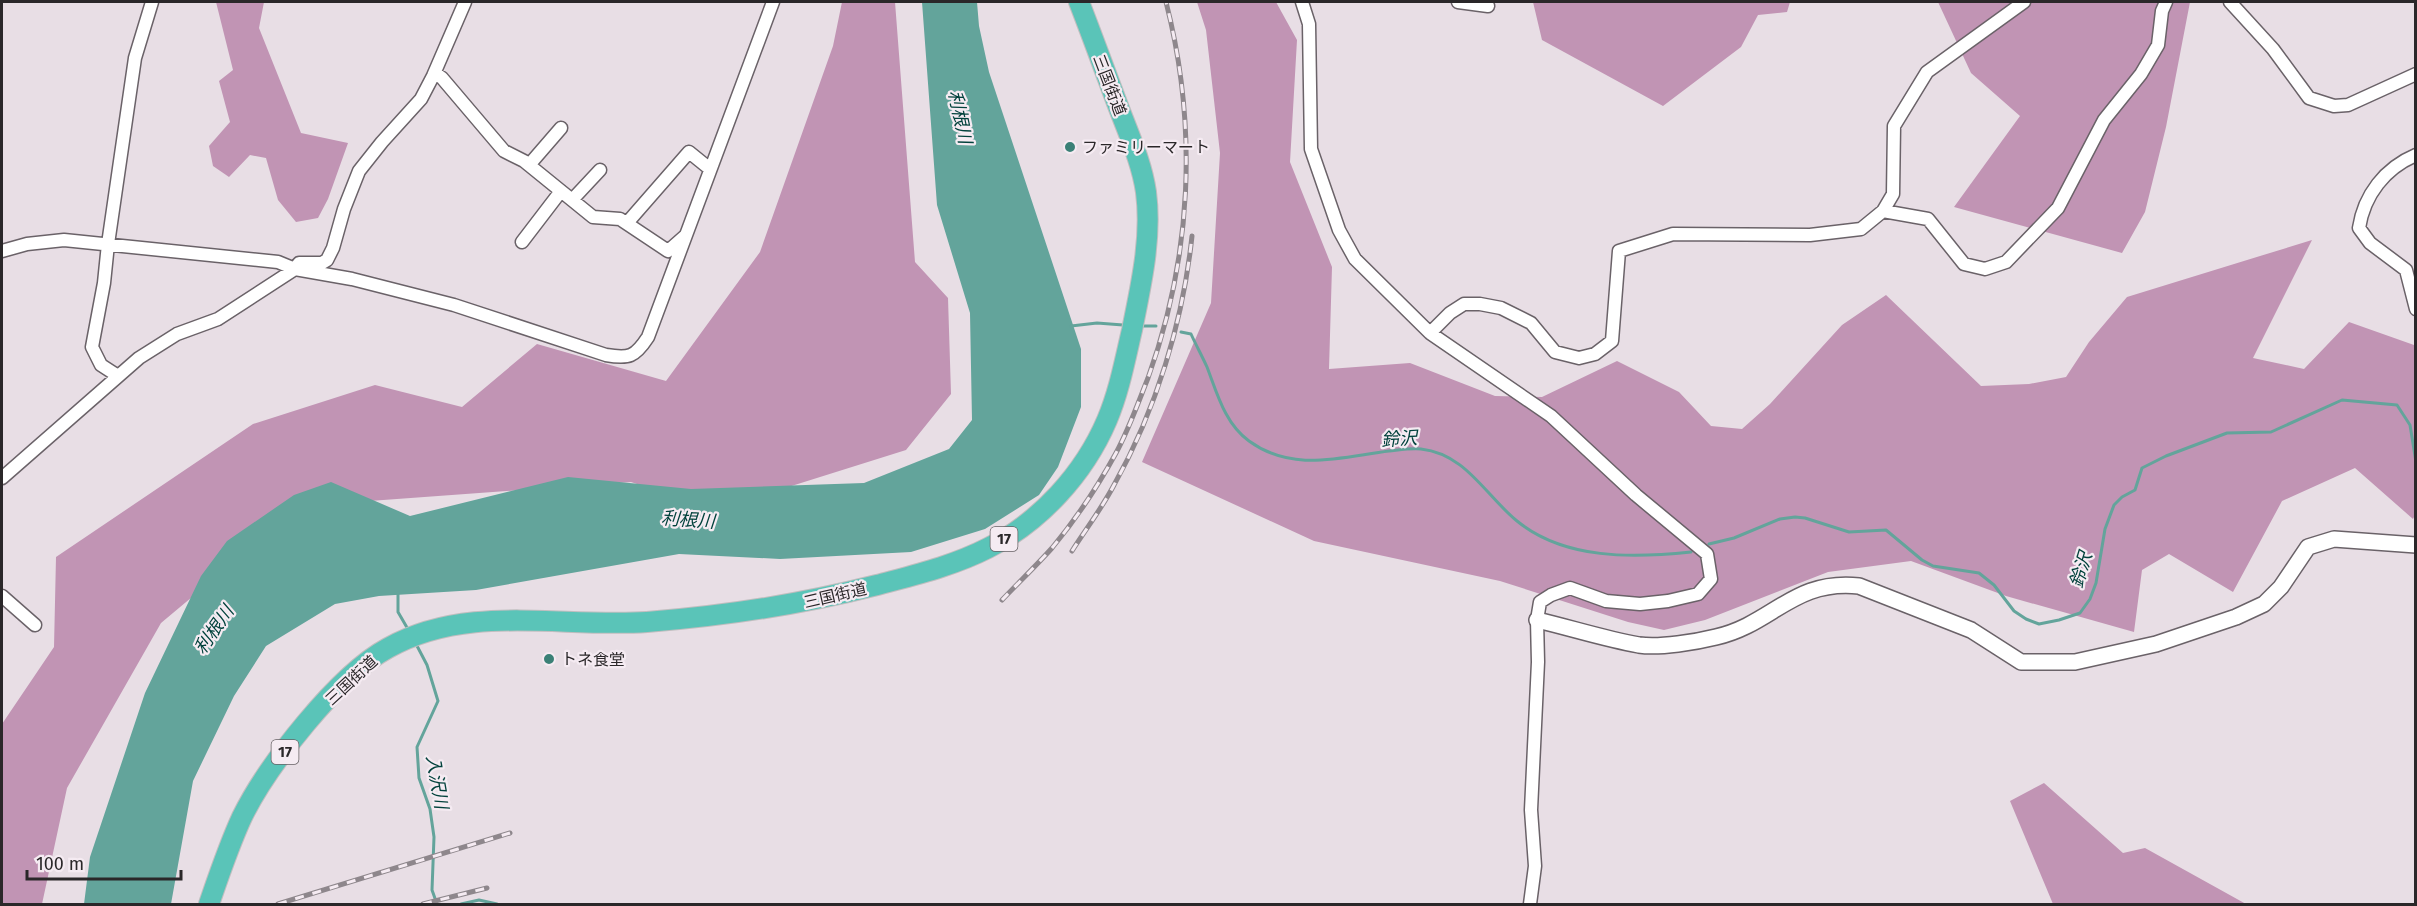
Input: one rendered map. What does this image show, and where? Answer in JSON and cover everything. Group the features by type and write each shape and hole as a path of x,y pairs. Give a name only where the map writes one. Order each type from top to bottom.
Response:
{"highway":[{"name":"三国街道","path":"210,904 242,818 274,766 327,700 355,671 390,646 416,635 459,623 533,620 584,624 658,621 795,604 827,597 934,568 985,550 1031,521 1054,500 1097,442 1115,397 1125,364 1142,280 1148,214 1146,188 1136,153 1079,2"}],"street":[{"path":"118,376 101,365 92,346 104,283 135,58 152,2"},
{"path":"2,478 118,376 163,341 218,319 295,269 298,263 322,263 327,260 359,171 421,99 435,73 465,2"},
{"path":"2,251 27,244 64,240 278,262 295,269 352,279 454,305 606,355 631,356 639,350 648,337 773,2"},
{"path":"1302,2 1309,24 1311,149 1340,230 1355,260 1430,333 1551,416 1636,495 1707,554 1711,579 1698,594 1668,601 1640,604 1606,601 1570,588 1540,602 1537,620 1538,662 1531,810 1535,866 1530,904"},
{"path":"1458,2 1488,6"},
{"path":"1430,333 1450,313 1464,304 1501,308 1531,323 1555,352 1579,358 1595,354 1612,341 1619,251 1673,234 1810,235 1861,229 1883,211 1893,194 1894,126 1927,72 2025,2"},
{"path":"1883,211 1928,219 1964,264 1985,269 2006,262 2058,208 2104,120 2141,74 2158,45 2162,11 2166,2"},
{"path":"2230,2 2273,49 2309,98 2334,106 2348,105 2415,74"},
{"path":"435,73 442,78 504,151 529,165 592,217 620,219 668,250 686,236"},
{"path":"529,165 561,128"},
{"path":"627,223 689,152 711,169"},
{"path":"2415,155 2391,168 2379,182 2360,219 2359,228 2370,243 2406,270 2415,309"},
{"path":"572,200 600,170"},
{"path":"522,242 561,191"},
{"path":"1537,620 1641,646 1665,645 1717,637 1748,626 1805,592 1824,586 1859,586 1971,630 2021,662 2074,663 2156,644 2236,617 2264,604 2281,587 2308,547 2334,539 2415,545"},
{"path":"2,596 35,625"}],"shaded area":[{"path":"216,2 264,2 259,28 301,133 348,143 328,199 318,218 296,222 278,200 266,158 250,155 229,177 213,166 209,146 230,122 219,81 233,70"},
{"path":"842,2 895,2 915,262 948,298 951,394 906,450 715,510 631,482 301,506 161,623 67,788 42,904 2,904 2,724 54,647 56,557 253,424 375,385 462,407 537,344 666,381 760,252 833,46"},
{"path":"1197,2 1276,2 1297,40 1290,162 1332,267 1329,369 1410,363 1495,396 1542,397 1617,361 1679,392 1711,426 1742,429 1770,404 1842,325 1886,295 1981,386 2029,384 2066,377 2089,342 2127,297 2312,240 2253,358 2304,369 2349,322 2414,345 2416,513 2413,519 2355,468 2282,501 2233,592 2169,554 2142,570 2134,632 2006,596 1911,561 1828,572 1705,620 1664,630 1628,622 1500,581 1314,541 1142,462 1211,303 1220,153 1206,30"},
{"path":"1533,2 1790,2 1787,12 1758,15 1741,47 1663,106 1542,40"},
{"path":"1938,2 2190,2 2166,127 2145,212 2122,253 1954,207 2020,116 1971,73"},
{"path":"2044,783 2123,853 2145,848 2246,904 2053,904 2010,801"}],"water":[{"name":"利根川","path":"922,2 977,2 979,26 989,72 1081,349 1081,407 1058,467 1039,495 985,529 911,552 780,559 679,554 476,590 379,596 335,604 266,646 234,696 193,781 171,904 84,904 90,857 145,693 201,576 227,541 294,495 331,482 410,516 568,477 691,489 864,483 949,449 972,420 970,313 937,205"}],"waterway":[{"name":"鈴沢","path":"1071,326 1097,323 1123,325"},
{"name":"鈴沢","path":"1143,326 1156,326"},
{"name":"鈴沢","path":"1181,332 1191,334 1218,397 1234,426 1249,441 1266,451 1300,460 1335,459 1409,449 1437,452 1463,467 1517,521 1536,534 1556,543 1578,550 1623,555 1691,552"},
{"name":"鈴沢","path":"1709,544 1734,538 1780,519 1795,517 1849,532 1886,530 1922,560 1933,566 1979,573 1994,585 2014,611 2039,624 2080,613 2090,599 2096,583 2105,529 2114,505 2122,497 2135,490 2142,468 2166,456 2227,433 2271,432 2342,400 2397,405 2410,425 2416,462"},
{"name":"入沢川","path":"398,593 398,612 409,631"},
{"name":"入沢川","path":"415,642 427,665 438,701 417,747 419,778 430,809 434,837 432,890 437,904"},
{"name":"入沢川","path":"461,904 479,900 497,904"}],"railway":[{"path":"1002,600 1052,548 1102,478 1129,425 1163,332 1174,285 1186,191 1183,96 1166,2"},
{"path":"1072,551 1114,485 1143,427 1155,396 1182,301 1192,236"},
{"path":"278,904 510,833"},
{"path":"423,904 487,888"}],"place":[{"name":"ファミリーマート","path":"1070,147"},
{"name":"トネ食堂","path":"549,659"}]}
